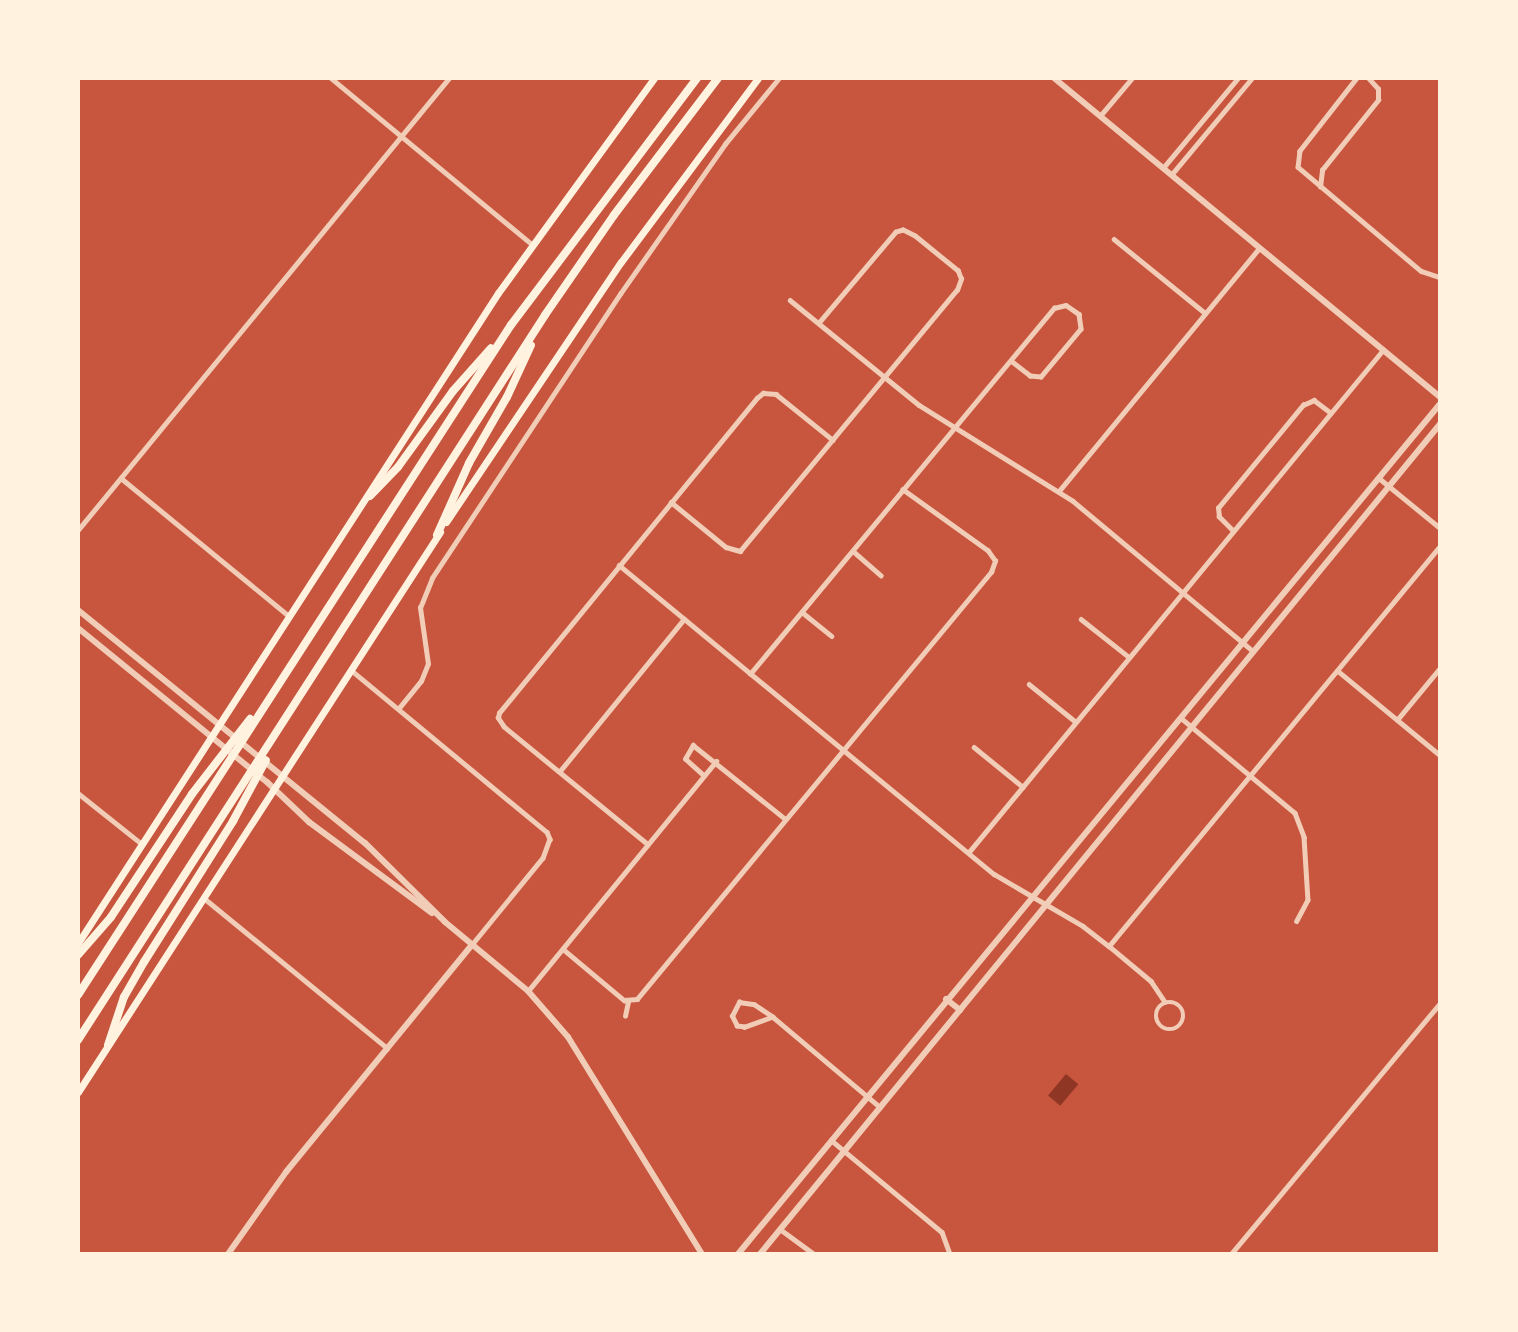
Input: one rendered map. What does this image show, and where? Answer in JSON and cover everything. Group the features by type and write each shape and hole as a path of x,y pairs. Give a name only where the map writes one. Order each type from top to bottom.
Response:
{"highway":[{"path":"78,995 511,325 697,78"},
{"path":"78,1041 287,720 545,315 614,215 718,78"},
{"path":"437,536 469,463 507,397 545,315"},
{"path":"370,496 398,468 453,391 511,325"},
{"path":"78,955 111,917 192,794 289,668"},
{"path":"108,1045 134,980 234,821 287,720"}],"main road":[{"path":"78,943 532,244 654,78"},
{"path":"78,1092 437,536 616,268 758,78"}],"street":[{"path":"331,78 532,244"},
{"path":"78,530 449,78"},
{"path":"399,708 427,668 428,652 420,608 432,578 614,303 725,144 779,78"},
{"path":"1054,78 1440,397"},
{"path":"1100,116 1132,78"},
{"path":"1163,168 1238,78"},
{"path":"1172,174 1252,78"},
{"path":"1357,78 1298,156 1302,172 1421,271 1440,277"},
{"path":"1320,187 1322,170 1378,100 1378,89 1368,78"},
{"path":"671,502 726,547 740,550 960,285 960,274 909,232 896,232 820,322"},
{"path":"1114,239 1205,313"},
{"path":"1059,491 1259,248"},
{"path":"790,300 954,429 1059,491 1253,651"},
{"path":"750,674 1056,306 1066,305 1079,314 1081,329 1041,377 1030,376 1011,361"},
{"path":"969,852 1383,350"},
{"path":"648,845 504,727 498,718 502,708 764,393 776,394 833,440"},
{"path":"1233,531 1219,517 1218,508 1303,405 1314,400 1331,413"},
{"path":"738,1254 946,999 1440,404"},
{"path":"760,1254 1440,424"},
{"path":"121,478 289,616"},
{"path":"1378,478 1440,528"},
{"path":"628,1002 637,999 784,818 994,567 995,561 988,551 903,490"},
{"path":"1109,946 1440,546"},
{"path":"853,551 882,575"},
{"path":"619,565 994,874 1109,946 1151,981 1165,1002"},
{"path":"78,610 219,723 387,863 445,922"},
{"path":"802,612 832,636"},
{"path":"560,771 684,619"},
{"path":"1081,619 1129,657"},
{"path":"78,628 267,782 280,798 325,835 445,922 528,991 568,1037 702,1254"},
{"path":"1397,720 1440,668"},
{"path":"228,1254 267,1197 472,945 550,845 547,832 351,670"},
{"path":"1338,671 1440,755"},
{"path":"1029,684 1076,722"},
{"path":"1180,718 1295,813 1301,822 1308,900 1297,921"},
{"path":"704,776 686,761 685,753 695,744 784,818"},
{"path":"974,747 1023,787"},
{"path":"528,991 716,761"},
{"path":"78,793 142,844"},
{"path":"204,898 387,1048"},
{"path":"563,949 628,1002"},
{"path":"946,999 960,1010"},
{"path":"773,1017 745,1028 737,1026 732,1016 739,1002 746,1000 773,1017 880,1107"},
{"path":"625,1016 628,1002"},
{"path":"1165,1002 1175,1002 1182,1009 1182,1023 1175,1029 1166,1030 1156,1020 1158,1007 1165,1002"},
{"path":"1231,1254 1440,1003"},
{"path":"831,1140 942,1232 950,1254"},
{"path":"780,1229 814,1254"}],"shaded area":[{"path":"1066,1074 1078,1084 1060,1106 1048,1095"}]}
